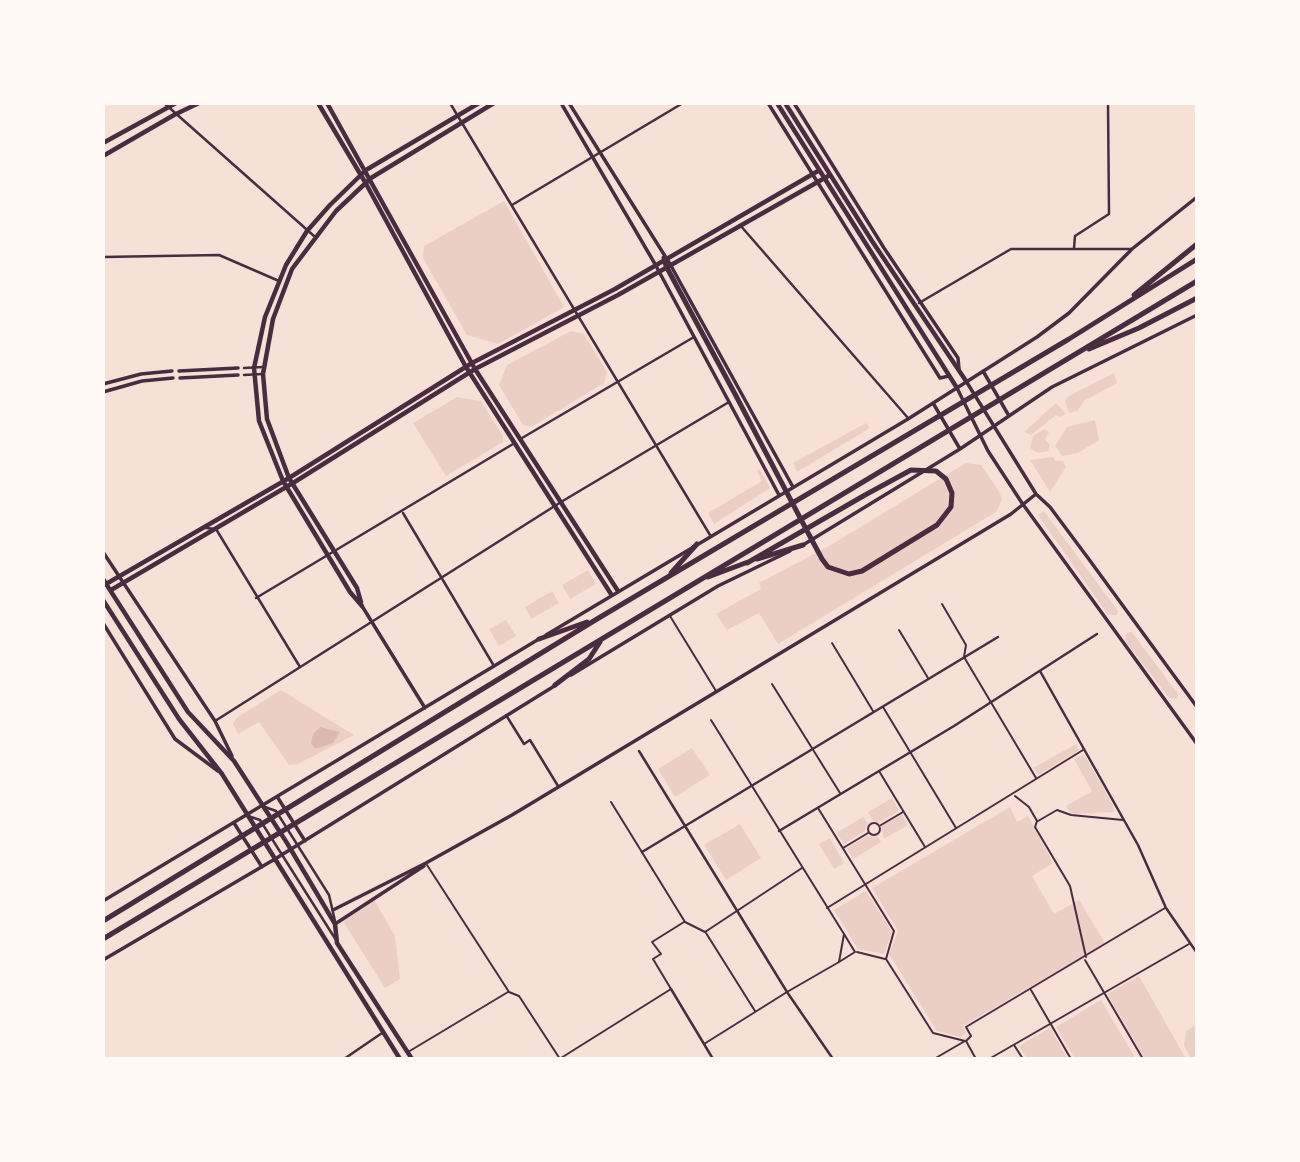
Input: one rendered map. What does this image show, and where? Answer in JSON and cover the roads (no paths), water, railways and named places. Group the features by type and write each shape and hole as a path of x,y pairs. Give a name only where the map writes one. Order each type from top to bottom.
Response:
{"highway":[{"path":"1112,313 1197,244"},
{"path":"664,258 735,394 822,559 837,573 849,574 862,570 932,528 947,514 953,501 950,485 941,474 923,469 906,472 865,495 747,563"},
{"path":"103,920 597,618 1112,313 1197,259"},
{"path":"103,939 1197,281"},
{"path":"1070,358 1139,328 1197,298"},
{"path":"666,578 697,544"},
{"path":"695,582 803,545"},
{"path":"539,639 597,618"},
{"path":"555,685 589,659 601,639"}],"main road":[{"path":"103,143 165,105 176,103"},
{"path":"103,156 200,103"},
{"path":"318,103 365,182 466,368 611,594"},
{"path":"327,103 475,369 618,591"},
{"path":"362,606 284,484 259,421 254,368 265,317 279,281 307,231 366,170 479,103"},
{"path":"362,606 357,588 289,478 267,419 263,367 274,319 292,269 314,236 365,182 494,103"},
{"path":"777,103 820,180 957,388"},
{"path":"785,103 824,167 919,303 966,381"},
{"path":"111,590 216,529 289,478 472,363 574,309 816,172"},
{"path":"412,1059 337,943 335,924 269,815 234,761 188,712 105,581 119,576 284,484 293,483 475,369 830,175"},
{"path":"103,601 179,719 222,774 400,1059"}],"street":[{"path":"450,103 711,536"},
{"path":"561,103 658,271 779,495"},
{"path":"569,103 664,258"},
{"path":"512,205 683,103"},
{"path":"768,103 816,172 824,167"},
{"path":"794,103 919,303 1011,249 1132,249"},
{"path":"1074,248 1075,236 1109,214 1108,103"},
{"path":"165,105 314,236"},
{"path":"820,180 940,378 951,376"},
{"path":"103,901 983,372 1069,313 1132,249 1197,197"},
{"path":"740,225 908,419"},
{"path":"103,257 219,254 279,281"},
{"path":"668,265 793,487"},
{"path":"103,960 282,855 718,586 803,545 981,436 1052,387 1197,315"},
{"path":"256,598 403,513 521,439 694,337"},
{"path":"244,368 263,367"},
{"path":"179,371 238,368"},
{"path":"103,384 141,374 172,371"},
{"path":"983,372 1009,416"},
{"path":"244,375 263,374"},
{"path":"180,378 238,375"},
{"path":"103,392 142,381 173,378"},
{"path":"966,381 1036,494 1050,507 1197,708"},
{"path":"957,388 981,436 1022,503 1197,744"},
{"path":"215,721 554,506 729,402"},
{"path":"933,403 960,449"},
{"path":"776,488 788,485 790,481"},
{"path":"333,910 426,863 558,787 1011,514 1036,494"},
{"path":"403,513 494,666"},
{"path":"205,528 216,529 300,667"},
{"path":"103,552 215,721 234,761"},
{"path":"362,606 425,709"},
{"path":"103,623 175,738 222,774"},
{"path":"779,831 991,704 1097,634"},
{"path":"642,852 998,637"},
{"path":"1040,671 1124,820 1166,908 1197,953"},
{"path":"506,715 524,744 530,740 558,787"},
{"path":"639,751 788,992 833,1059"},
{"path":"278,797 305,841"},
{"path":"263,806 276,811 329,895 335,924 421,871 426,863"},
{"path":"247,816 260,820 337,943"},
{"path":"234,823 262,867"},
{"path":"671,989 713,1059"},
{"path":"344,1059 384,1032"}],"lane":[{"path":"942,604 966,645 964,657 1037,779"},
{"path":"670,616 716,691"},
{"path":"899,630 928,679"},
{"path":"832,643 873,712"},
{"path":"772,684 841,793"},
{"path":"882,706 956,829"},
{"path":"711,720 855,952"},
{"path":"827,908 1084,750"},
{"path":"878,770 926,848"},
{"path":"1014,795 1029,807 1037,821"},
{"path":"611,802 685,922 705,932 755,1012"},
{"path":"818,807 894,932 886,959"},
{"path":"1124,820 1071,816 1057,810 1037,821 1035,827 1070,886 1085,958 1143,1059"},
{"path":"869,833 871,824 879,826 904,811"},
{"path":"843,848 869,833 877,835 879,826"},
{"path":"426,863 509,992 519,996 560,1059 671,989 653,960 661,954 652,942 685,922"},
{"path":"705,932 802,868"},
{"path":"934,1059 971,1036 966,1027 1166,908"},
{"path":"839,962 844,934"},
{"path":"989,1059 1189,944"},
{"path":"704,1044 855,952 886,959 933,1033 966,1041 976,1059"},
{"path":"1031,990 1072,1059"},
{"path":"407,1052 509,992"},
{"path":"1014,1044 1023,1059"}]}
